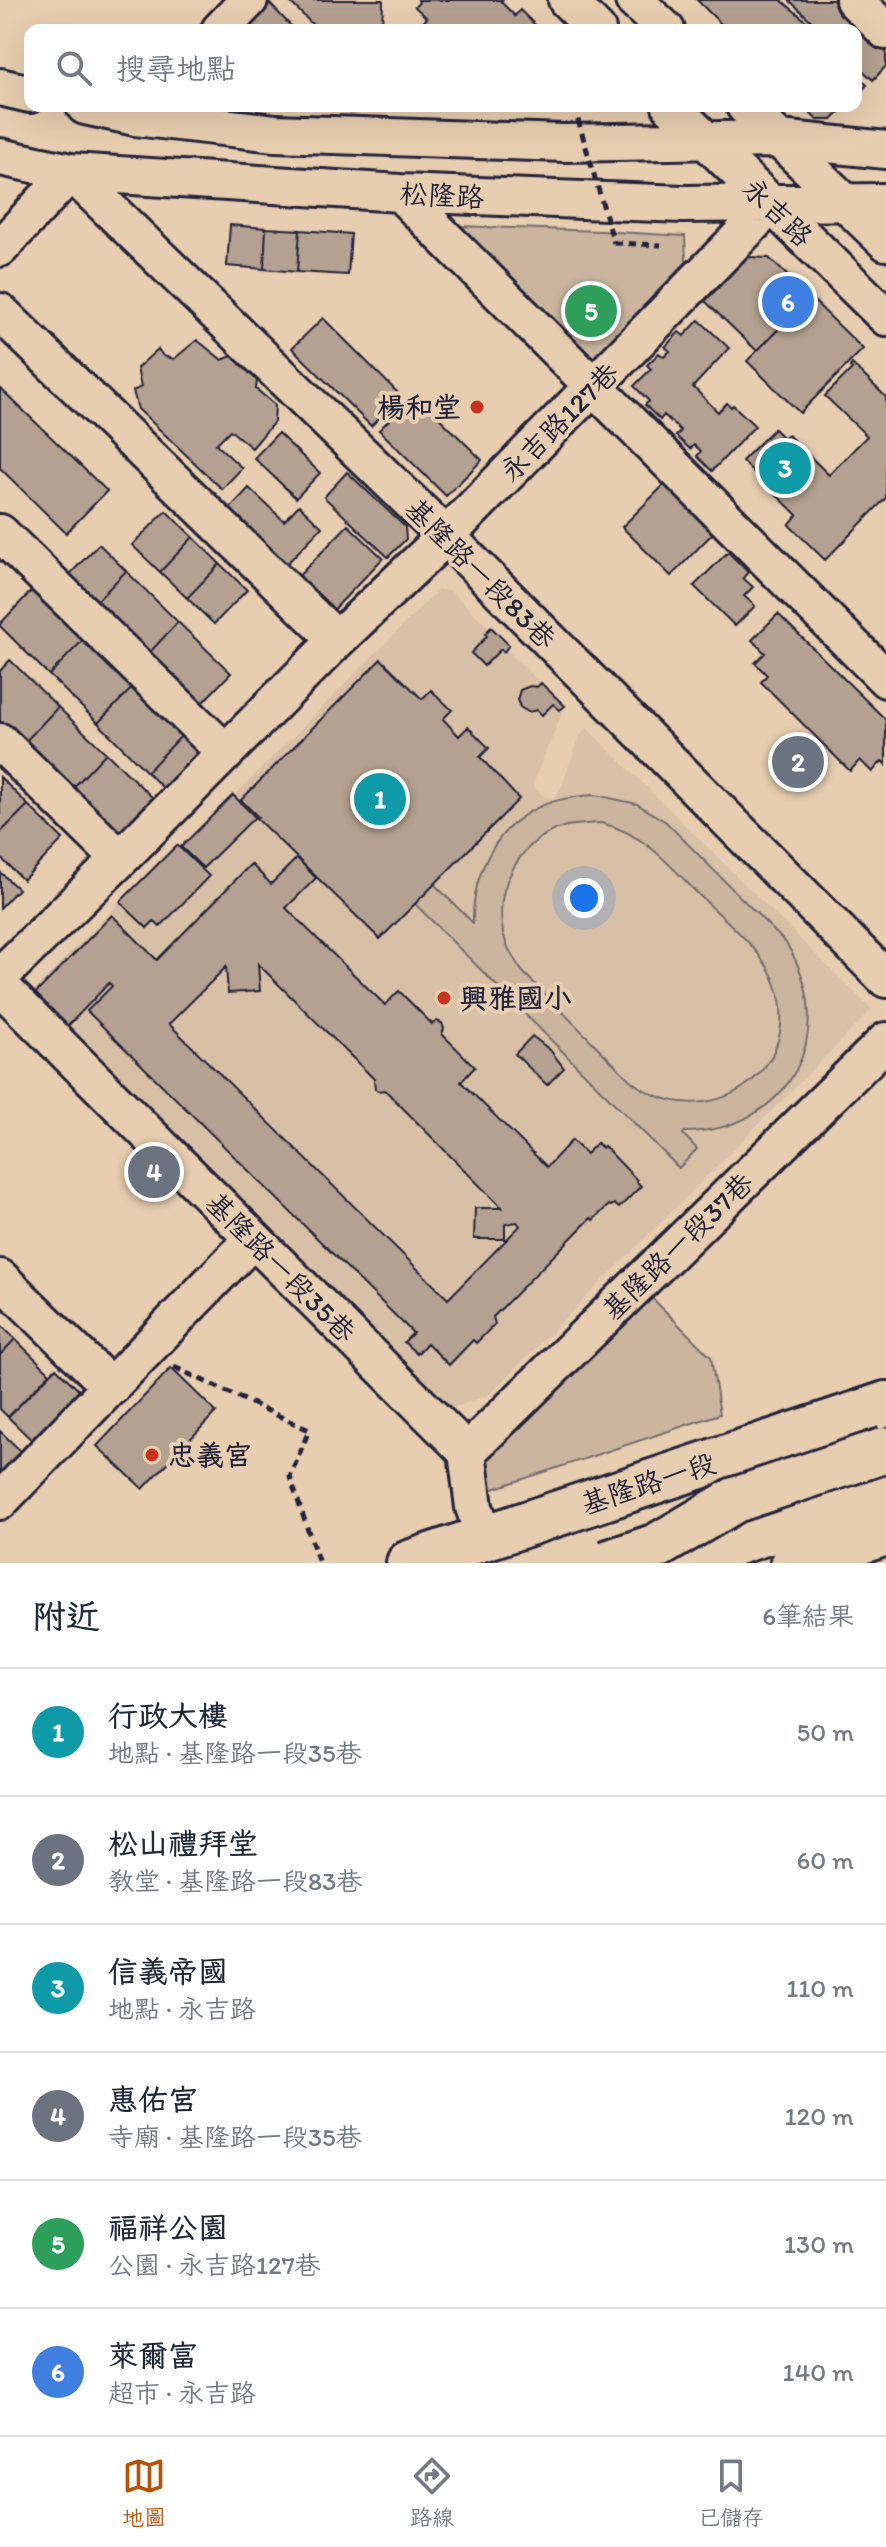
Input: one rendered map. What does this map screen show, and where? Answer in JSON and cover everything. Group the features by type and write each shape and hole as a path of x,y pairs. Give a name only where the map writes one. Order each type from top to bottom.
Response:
{"main road":[{"name":"基隆路一段","path":"409,1563 487,1550 886,1404"},
{"path":"630,1556 735,1500 886,1450"},
{"path":"630,1556 744,1539 886,1492"},
{"path":"793,1563 886,1533"}],"street":[{"path":"226,24 249,0"},
{"path":"567,0 591,24"},
{"path":"634,0 660,24"},
{"path":"854,0 886,31"},
{"path":"0,87 24,93"},
{"name":"松隆路","path":"146,112 275,133 564,143 779,139 886,150"},
{"name":"永吉路","path":"677,112 886,317"},
{"name":"永吉路","path":"751,112 886,242"},
{"name":"松隆路","path":"0,157 71,172 400,193 668,204 886,202"},
{"path":"0,248 71,172"},
{"name":"基隆路一段83巷","path":"71,172 446,536 886,979"},
{"path":"400,193 886,679"},
{"name":"永吉路127巷","path":"446,536 772,204"},
{"path":"0,312 337,640"},
{"path":"0,533 226,753"},
{"path":"0,976 337,640 446,536"},
{"path":"0,742 120,859"},
{"name":"基隆路一段35巷","path":"0,986 467,1452"},
{"name":"基隆路一段37巷","path":"467,1452 886,1041"},
{"path":"0,1501 253,1239"},
{"path":"0,1278 111,1387"},
{"path":"467,1452 474,1507 487,1550"}],"path":[{"path":"577,112 614,243 661,245"},
{"path":"150,1347 165,1363 309,1430 290,1477 319,1563"}],"shaded area":[{"path":"459,226 685,236 686,262 592,360"},
{"name":"興雅國小","path":"438,590 451,591 491,627 509,645 506,650 565,706 534,787 545,797 554,798 562,786 579,737 587,728 872,1010 489,1395 444,1411 31,993 177,844 181,847 235,795"},
{"path":"596,795 637,804 666,822 786,943 802,977 809,1010 806,1042 796,1070 778,1095 753,1115 721,1127 684,1132 697,1149 679,1168 414,903 434,884 473,923 482,870 489,854 511,826 548,803","holes":["601,823 630,834 665,860 753,948 776,985 781,1017 776,1046 762,1070 742,1088 717,1099 688,1103 659,1097 630,1080 522,971 506,943 501,915 502,899 506,883 522,855 547,834 563,827"]},
{"path":"650,1296 711,1357 720,1414 490,1490 483,1465 488,1449"}],"building":[{"path":"288,0 383,0 382,24 312,24"},
{"path":"503,0 501,2 515,16 520,10 534,24 422,24 427,18 415,7 419,2"},
{"path":"697,0 781,0 810,24 721,24"},
{"path":"789,0 843,0 886,47 886,66 873,80 862,70 862,24 815,24"},
{"path":"270,4 289,24 250,24"},
{"path":"809,112 840,112 832,120 817,120"},
{"path":"230,225 266,228 264,269 227,266"},
{"path":"266,228 300,230 297,272 264,269"},
{"path":"300,230 351,234 348,275 297,272"},
{"path":"748,257 769,258 810,297 757,351 705,301"},
{"path":"810,297 863,349 800,413 747,361"},
{"path":"323,318 401,396 371,426 292,348"},
{"path":"699,320 729,348 693,387 718,412 727,403 731,407 733,405 755,426 712,471 697,456 701,451 694,445 690,449 676,436 681,431 664,415 660,420 645,405 649,401 634,386 651,369 647,365 659,353 664,357 670,351 665,347 679,332 684,336"},
{"path":"197,340 222,360 232,356 257,380 256,389 275,405 274,422 252,448 230,430 216,444 242,468 222,489 138,409 133,391 141,387 137,368 158,349 163,356 174,359"},
{"path":"852,364 886,397 886,498 825,560 789,525 797,515 742,461 774,429 784,439 788,435 829,475 867,436 825,396 852,369"},
{"path":"0,388 107,491 66,533 0,468"},
{"path":"415,394 482,460 446,496 379,430"},
{"path":"278,433 320,473 296,498 254,458"},
{"path":"347,472 405,527 406,539 388,557 324,497"},
{"path":"665,484 714,532 671,576 622,527"},
{"path":"249,488 284,521 299,505 322,527 278,573 221,518"},
{"path":"166,511 193,537 160,572 132,545"},
{"path":"348,525 383,558 325,619 290,585"},
{"path":"193,537 220,564 187,598 160,572"},
{"path":"99,544 126,571 97,601 70,574"},
{"path":"728,552 748,572 743,578 753,587 744,596 755,606 735,626 694,586"},
{"path":"220,564 247,590 214,624 187,598"},
{"path":"126,571 178,622 150,652 97,601"},
{"path":"35,587 86,637 49,675 0,626"},
{"path":"778,614 886,720 886,765 882,761 872,772 860,760 850,771 761,682 767,675 755,663 765,653 752,640"},
{"path":"178,622 231,673 202,703 150,652"},
{"path":"491,627 509,645 484,666 471,653"},
{"path":"86,637 135,685 98,723 49,675"},
{"path":"381,659 422,699 431,690 452,710 443,719 459,736 468,727 489,748 480,757 519,799 380,939 241,800"},
{"path":"10,660 58,707 23,744 0,721 0,671"},
{"path":"541,683 565,706 560,710 553,704 542,715 537,710 528,712 520,707 517,700 520,690 537,687"},
{"path":"135,685 183,734 147,772 98,723"},
{"path":"58,707 106,753 71,790 23,744"},
{"path":"183,734 204,755 167,792 147,772"},
{"path":"106,753 155,800 119,837 71,790"},
{"path":"0,777 28,805 0,833"},
{"path":"233,795 255,817 203,868 181,847"},
{"path":"28,805 63,839 23,880 0,857 0,833"},
{"path":"177,845 209,876 160,927 154,921 147,928 120,902"},
{"path":"297,858 316,878 286,908 385,1005 399,991 432,1024 437,1021 442,1023 442,1034 475,1067 461,1082 547,1167 572,1140 586,1154 597,1143 602,1148 604,1146 641,1186 619,1208 609,1205 593,1220 591,1218 493,1317 495,1324 476,1343 473,1340 449,1365 427,1343 417,1354 404,1342 413,1333 87,1011 112,986 109,983 65,1029 32,997 112,915 157,960 251,864 271,884","holes":["258,964 374,1079 375,1089 385,1090 502,1208 475,1208 474,1239 505,1239 505,1224 517,1222 520,1226 448,1299 169,1024 226,967 228,993 260,991"]},
{"path":"0,872 18,889 0,908"},
{"path":"532,1036 550,1050 564,1068 547,1085 515,1054"},
{"path":"0,1324 15,1339 0,1355"},
{"path":"15,1339 50,1373 8,1417 0,1409 0,1355"},
{"path":"56,1368 89,1400 41,1449 8,1417"},
{"path":"171,1368 216,1412 143,1489 97,1446"},
{"path":"0,1431 30,1460 0,1491"}],"place":[{"name":"萊爾富","path":"788,302"},
{"name":"福祥公園","path":"591,311"},
{"name":"楊和堂","path":"477,407"},
{"name":"信義帝國","path":"785,468"},
{"name":"松山禮拜堂","path":"798,762"},
{"name":"行政大樓","path":"380,799"},
{"name":"興雅國小","path":"444,998"},
{"name":"惠佑宮","path":"154,1172"},
{"name":"忠義宮","path":"152,1455"}]}
